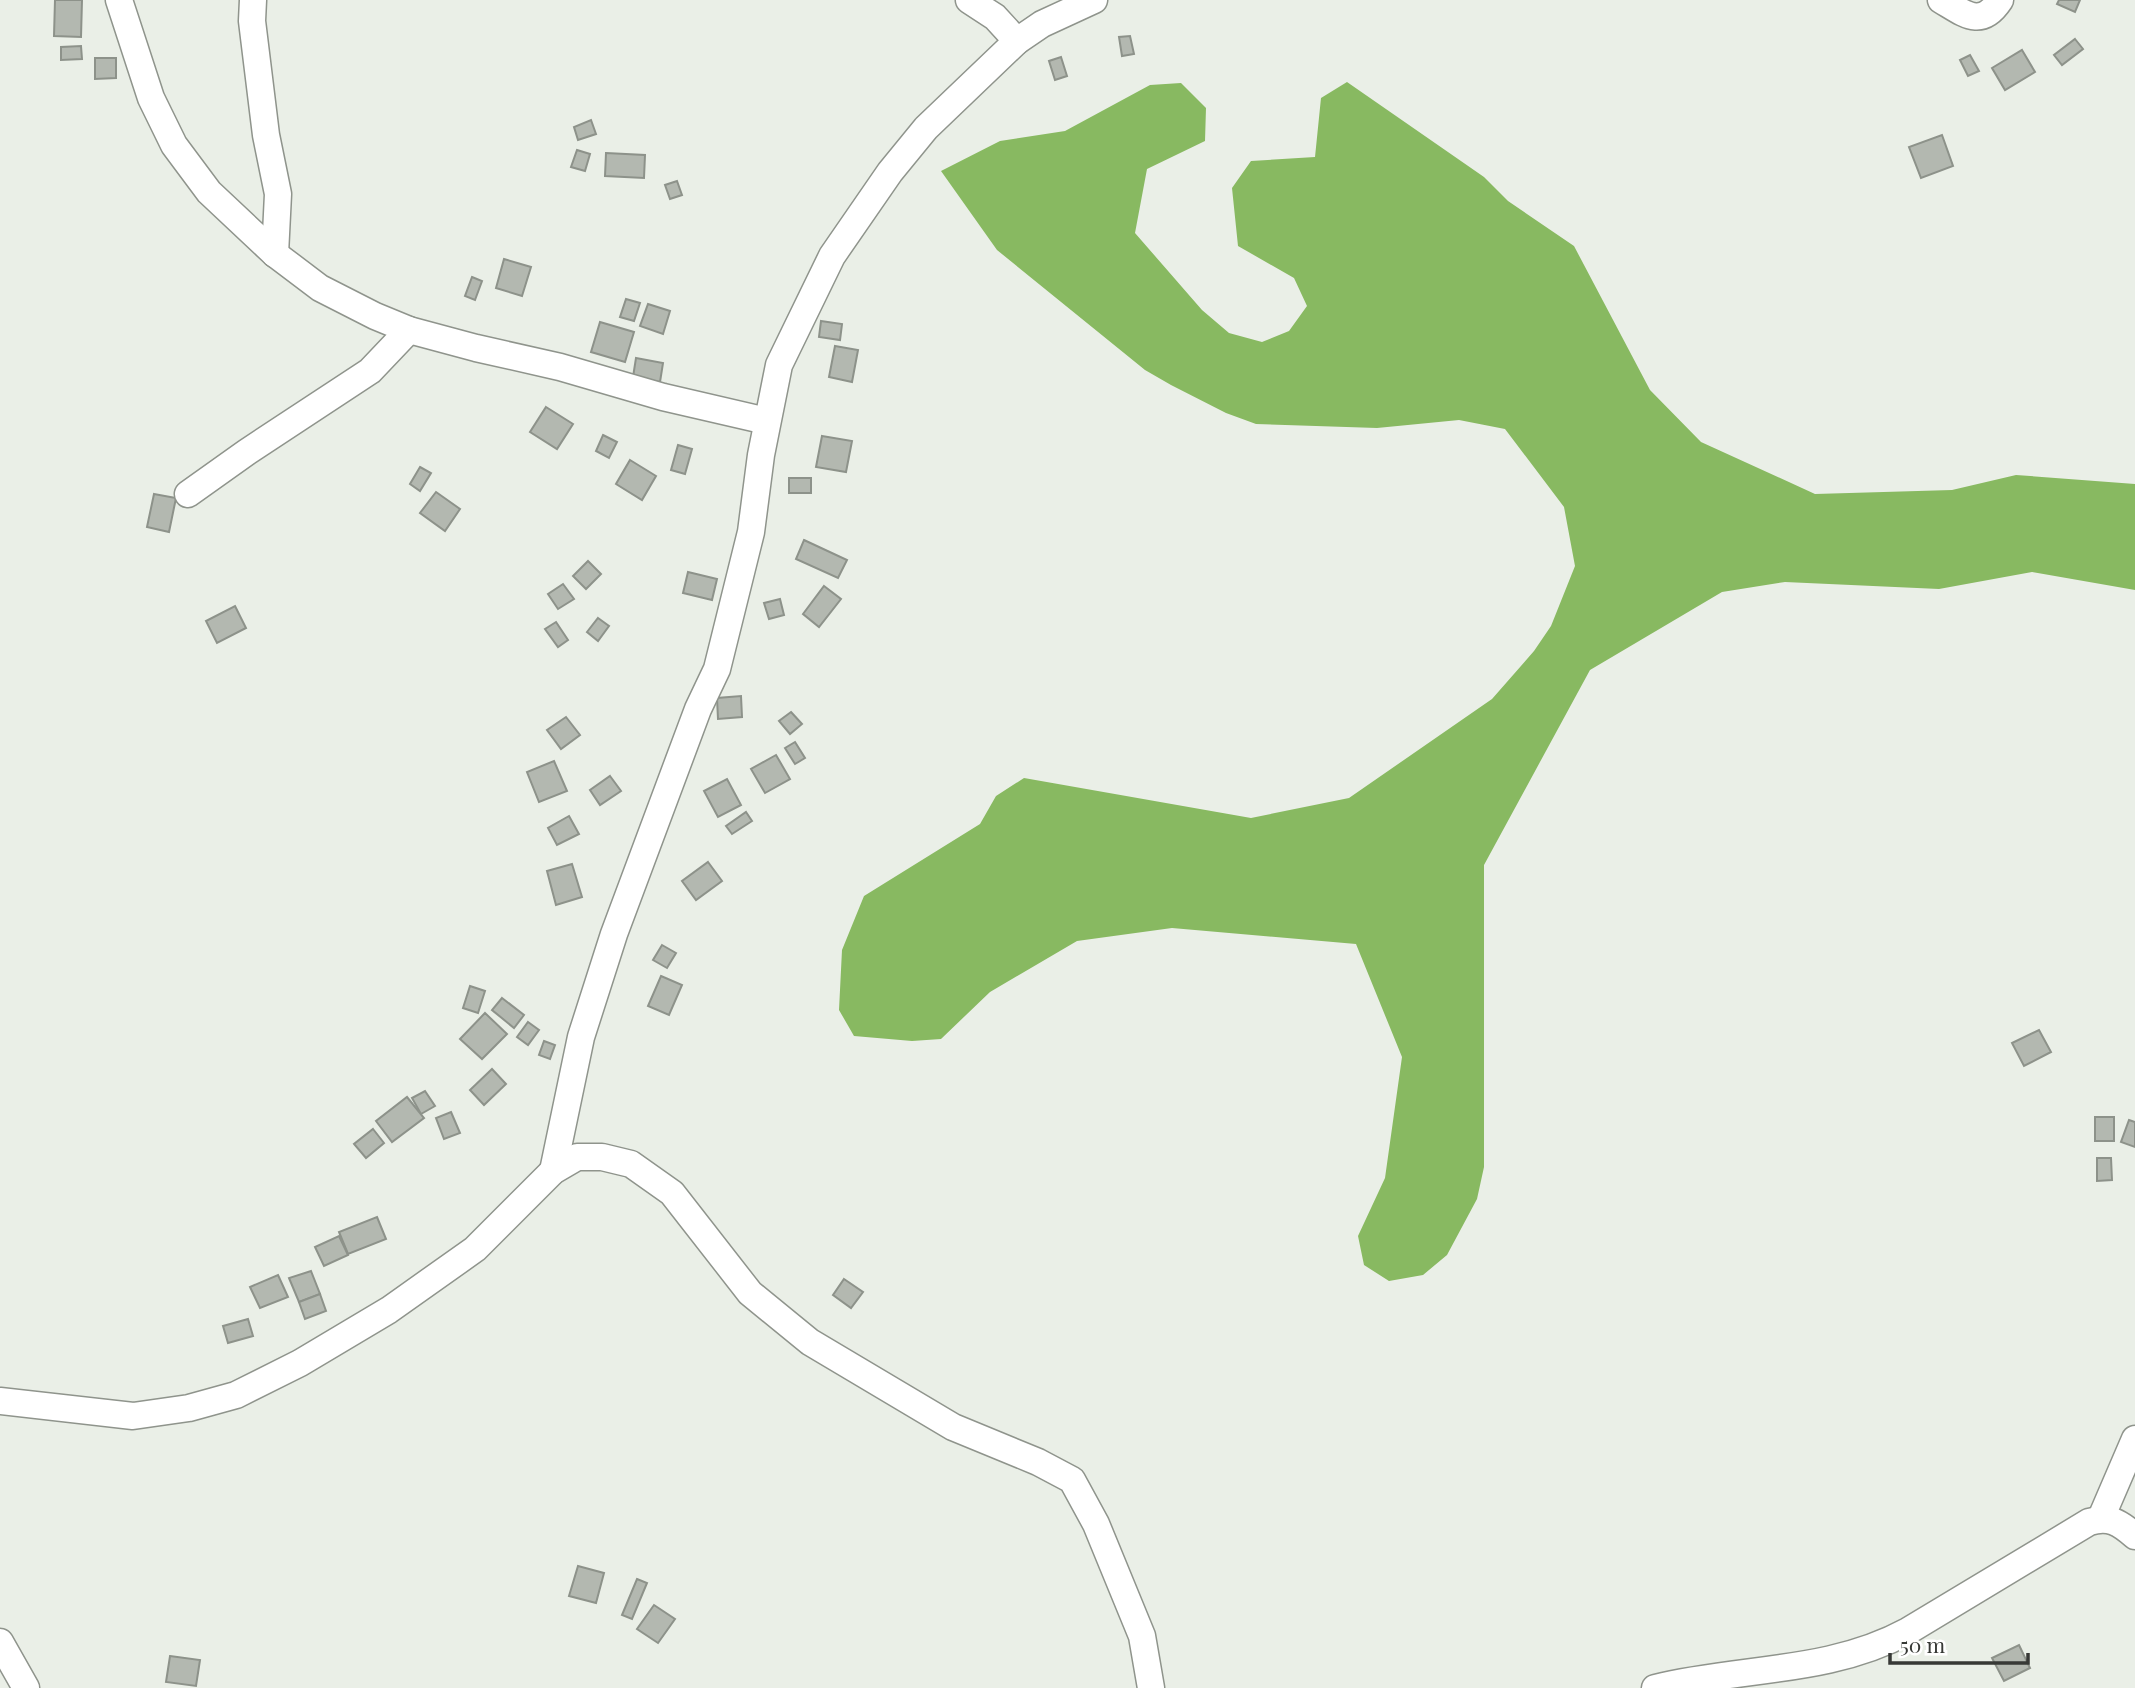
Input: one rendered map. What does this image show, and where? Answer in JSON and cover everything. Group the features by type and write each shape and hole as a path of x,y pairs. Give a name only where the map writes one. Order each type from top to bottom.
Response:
{"street":[{"path":"119,0 150,98 174,145 209,192 275,254 320,288 409,330 560,366 663,397 767,421"},
{"path":"253,0 252,21 266,135 278,194 275,254"},
{"path":"969,0 995,17 1017,41"},
{"path":"1042,24 1066,0"},
{"path":"553,1171 581,1037 610,947 698,709 717,669 751,532 767,421 779,365 832,256 890,172 926,128 1017,41 1042,24 1094,0"},
{"path":"1941,0 1966,15 1985,17 2000,0"},
{"path":"188,494 370,372 409,330"},
{"path":"0,1401 133,1416 189,1408 236,1395 300,1363 411,1295 475,1249 553,1171 577,1157 602,1157 631,1164 672,1193 750,1293 810,1342 953,1427 1038,1462 1072,1480 1096,1524 1142,1636 1151,1688"},
{"path":"2101,1518 2135,1439"},
{"path":"1655,1688 1683,1681 1820,1663 1882,1645 2075,1529 2101,1518 2113,1521 2135,1536"},
{"path":"0,1642 26,1688"}],"green space":[{"path":"1347,82 1484,177 1508,201 1574,246 1650,390 1701,442 1815,494 1952,490 2016,475 2135,484 2135,590 2032,572 1939,589 1785,582 1722,592 1590,670 1484,865 1484,1167 1477,1199 1447,1255 1423,1275 1389,1281 1364,1265 1358,1236 1385,1178 1402,1057 1356,944 1172,928 1077,941 990,992 941,1039 912,1041 854,1036 839,1010 842,950 864,896 980,824 996,796 1024,778 1251,818 1349,798 1492,699 1534,651 1551,626 1575,566 1564,507 1505,429 1459,420 1377,428 1256,424 1226,413 1145,370 997,250 941,171 1000,141 1065,131 1150,85 1181,83 1206,108 1205,141 1147,169 1135,233 1202,310 1229,333 1262,342 1289,331 1307,306 1294,278 1238,246 1232,188 1251,161 1315,157 1321,98"}],"building":[{"path":"55,0 82,0 81,37 54,36"},
{"path":"2059,0 2080,0 2075,12 2057,4"},
{"path":"1130,36 1134,54 1122,56 1119,37"},
{"path":"2075,39 2083,49 2062,65 2054,55"},
{"path":"81,46 82,59 61,60 61,47"},
{"path":"2022,50 2035,72 2005,90 1992,68"},
{"path":"1970,55 1979,71 1968,76 1960,60"},
{"path":"1061,57 1067,76 1055,80 1049,61"},
{"path":"95,58 116,58 116,78 95,79"},
{"path":"591,120 596,134 578,140 574,127"},
{"path":"1942,135 1953,166 1921,178 1909,147"},
{"path":"577,150 590,154 585,171 571,167"},
{"path":"606,153 645,155 644,178 605,176"},
{"path":"677,181 682,195 670,199 665,185"},
{"path":"504,259 531,267 522,296 496,288"},
{"path":"472,277 482,281 475,300 465,296"},
{"path":"626,299 640,303 634,321 620,317"},
{"path":"648,304 670,311 663,334 640,326"},
{"path":"821,321 842,324 840,340 819,337"},
{"path":"600,322 634,332 625,362 591,352"},
{"path":"835,346 858,350 852,382 829,377"},
{"path":"636,358 663,363 660,382 633,377"},
{"path":"546,407 573,424 557,449 530,432"},
{"path":"603,435 617,442 609,458 596,451"},
{"path":"822,436 852,441 846,472 816,467"},
{"path":"678,445 692,449 685,474 671,470"},
{"path":"630,460 656,476 642,500 616,484"},
{"path":"420,467 431,473 420,491 410,484"},
{"path":"789,478 811,478 811,493 789,493"},
{"path":"436,492 460,509 445,531 420,513"},
{"path":"154,494 176,498 169,532 147,527"},
{"path":"804,540 847,560 838,578 796,559"},
{"path":"588,561 601,574 586,589 573,576"},
{"path":"688,572 717,579 712,600 683,593"},
{"path":"563,584 574,599 558,609 548,594"},
{"path":"824,586 841,599 819,627 803,614"},
{"path":"780,599 784,615 769,619 764,603"},
{"path":"235,606 246,628 217,643 206,621"},
{"path":"598,618 609,626 598,641 587,632"},
{"path":"556,622 568,640 558,647 545,629"},
{"path":"741,696 742,717 718,719 717,698"},
{"path":"791,712 802,724 790,734 779,721"},
{"path":"566,717 580,735 561,749 547,730"},
{"path":"795,742 805,758 795,764 785,748"},
{"path":"776,755 790,779 765,793 751,769"},
{"path":"554,761 567,791 539,802 527,772"},
{"path":"610,776 621,791 600,805 590,790"},
{"path":"727,779 741,805 718,817 704,791"},
{"path":"746,812 752,821 732,834 726,826"},
{"path":"569,816 579,834 557,845 548,828"},
{"path":"708,862 722,881 696,900 682,881"},
{"path":"572,864 582,897 556,905 547,871"},
{"path":"662,945 676,953 667,968 653,960"},
{"path":"661,976 682,985 669,1015 648,1006"},
{"path":"470,986 485,991 478,1013 463,1008"},
{"path":"502,998 524,1015 514,1028 492,1010"},
{"path":"485,1013 507,1034 482,1059 460,1039"},
{"path":"528,1022 539,1030 528,1045 517,1037"},
{"path":"2039,1030 2051,1052 2024,1066 2012,1043"},
{"path":"544,1041 555,1045 550,1059 539,1055"},
{"path":"492,1069 506,1084 484,1105 470,1090"},
{"path":"425,1091 435,1106 421,1114 412,1098"},
{"path":"407,1097 424,1118 392,1142 376,1121"},
{"path":"451,1112 460,1133 444,1139 436,1118"},
{"path":"2095,1117 2114,1117 2114,1141 2095,1141"},
{"path":"2129,1120 2135,1122 2135,1147 2121,1142"},
{"path":"373,1129 384,1143 366,1158 354,1144"},
{"path":"2097,1158 2111,1158 2112,1180 2097,1181"},
{"path":"377,1217 386,1239 348,1254 339,1232"},
{"path":"339,1236 348,1255 324,1266 315,1247"},
{"path":"311,1271 320,1294 299,1302 289,1278"},
{"path":"278,1275 288,1297 260,1308 250,1287"},
{"path":"844,1279 863,1292 851,1308 833,1295"},
{"path":"320,1294 326,1311 305,1319 299,1302"},
{"path":"248,1319 253,1336 228,1343 223,1326"},
{"path":"578,1566 604,1573 596,1603 569,1596"},
{"path":"637,1579 647,1583 632,1619 622,1615"},
{"path":"654,1605 675,1619 658,1643 637,1629"},
{"path":"2019,1645 2030,1668 2004,1681 1992,1658"},
{"path":"170,1656 200,1660 196,1686 166,1682"}]}
